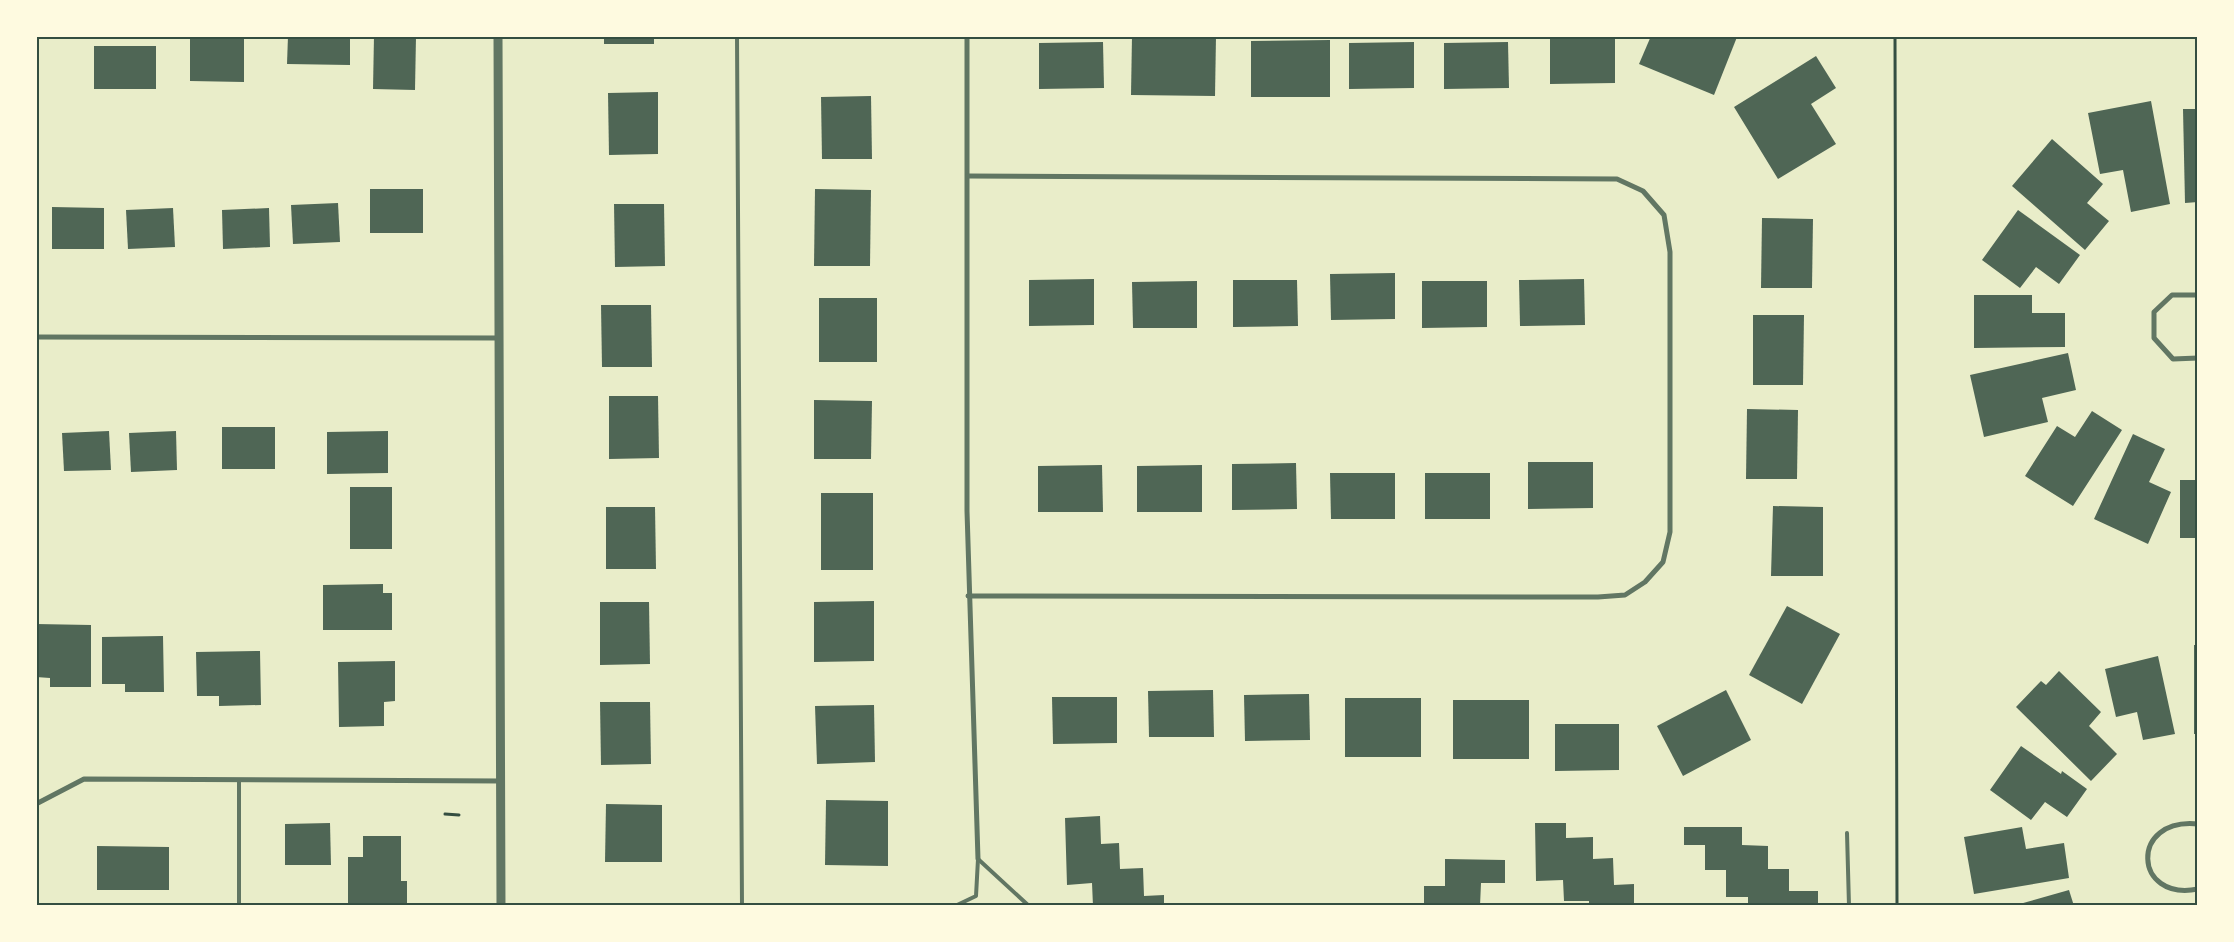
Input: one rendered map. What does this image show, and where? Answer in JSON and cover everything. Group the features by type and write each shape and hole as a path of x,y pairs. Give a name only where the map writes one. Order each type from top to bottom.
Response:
{"street":[{"path":"498,36 501,906"},
{"path":"967,36 968,596 978,859"},
{"path":"968,176 1617,179 1643,191 1664,215 1670,252 1670,532 1663,562 1645,582 1625,595 1598,597 968,596"},
{"path":"2198,295 2172,296 2154,312 2154,338 2173,359 2198,358"},
{"path":"36,337 500,338"},
{"path":"36,804 84,779 502,781"},
{"path":"2198,824 2184,823 2166,827 2155,837 2148,849 2149,867 2154,878 2164,887 2178,890 2198,889"}],"lane":[{"path":"737,36 742,906"},
{"path":"239,780 239,906"},
{"path":"1847,833 1849,906"},
{"path":"955,906 976,896 978,859"},
{"path":"978,859 1029,906"}],"path":[{"path":"1894,36 1897,906"},
{"path":"445,814 459,815"}],"building":[{"path":"288,36 350,36 350,65 287,64"},
{"path":"374,36 416,36 415,90 373,89"},
{"path":"604,36 654,36 654,44 604,44"},
{"path":"1132,36 1216,36 1215,96 1131,95"},
{"path":"1651,36 1737,37 1714,95 1639,64"},
{"path":"1615,37 1615,83 1550,84 1550,38"},
{"path":"190,39 244,39 244,82 190,81"},
{"path":"1330,40 1330,97 1251,97 1251,41"},
{"path":"1103,42 1104,88 1039,89 1039,43"},
{"path":"1414,42 1414,88 1349,89 1349,43"},
{"path":"1508,42 1509,88 1444,89 1444,43"},
{"path":"94,46 156,46 156,89 94,89"},
{"path":"1816,56 1836,88 1811,104 1836,144 1778,179 1734,107"},
{"path":"658,92 658,154 609,155 608,93"},
{"path":"871,96 872,159 822,159 821,97"},
{"path":"2151,101 2170,204 2131,212 2123,170 2100,174 2088,113"},
{"path":"2183,109 2198,109 2198,202 2185,203"},
{"path":"2052,139 2103,184 2087,203 2109,221 2085,250 2012,186"},
{"path":"370,189 423,189 423,233 370,233"},
{"path":"815,189 871,190 870,266 814,266"},
{"path":"338,203 340,242 293,244 291,205"},
{"path":"614,204 664,204 665,266 615,267"},
{"path":"52,207 104,208 104,249 52,249"},
{"path":"173,208 175,247 128,249 126,210"},
{"path":"269,208 270,247 223,249 222,210"},
{"path":"2018,210 2080,255 2059,284 2036,267 2020,288 1982,260"},
{"path":"1762,218 1813,219 1812,288 1761,288"},
{"path":"1395,273 1395,319 1331,320 1330,274"},
{"path":"1094,279 1094,325 1029,326 1029,280"},
{"path":"1584,279 1585,325 1520,326 1519,280"},
{"path":"1233,280 1297,280 1298,326 1233,327"},
{"path":"1197,281 1197,328 1133,328 1132,282"},
{"path":"1422,281 1487,281 1487,327 1422,328"},
{"path":"1974,295 2032,295 2032,313 2065,313 2065,347 1974,348"},
{"path":"819,298 877,298 877,362 819,362"},
{"path":"601,305 651,305 652,367 602,367"},
{"path":"1753,315 1804,315 1803,385 1753,385"},
{"path":"2068,353 2076,390 2042,398 2048,422 1984,437 1970,375"},
{"path":"609,396 658,396 659,458 609,459"},
{"path":"814,400 872,401 871,459 814,459"},
{"path":"1747,409 1798,410 1797,479 1746,479"},
{"path":"2092,411 2122,430 2073,506 2025,476 2057,426 2075,437"},
{"path":"222,427 275,427 275,469 222,469"},
{"path":"109,431 111,470 64,471 62,433"},
{"path":"176,431 177,470 131,472 129,433"},
{"path":"388,431 388,473 327,474 327,432"},
{"path":"2133,434 2165,449 2149,482 2171,492 2148,544 2094,519"},
{"path":"1528,462 1593,462 1593,508 1528,509"},
{"path":"1296,463 1297,509 1232,510 1232,464"},
{"path":"1102,465 1103,512 1038,512 1038,466"},
{"path":"1202,465 1202,512 1137,512 1137,466"},
{"path":"1330,473 1395,473 1395,519 1331,519"},
{"path":"1425,473 1490,473 1490,519 1425,519"},
{"path":"2180,480 2198,480 2198,538 2180,538"},
{"path":"350,487 392,487 392,549 350,549"},
{"path":"821,493 873,493 873,570 821,570"},
{"path":"1773,506 1823,507 1823,576 1771,576"},
{"path":"606,507 655,507 656,569 606,569"},
{"path":"383,584 383,593 392,593 392,630 323,630 323,585"},
{"path":"874,601 874,661 814,662 814,602"},
{"path":"600,602 649,602 650,664 600,665"},
{"path":"1787,606 1840,634 1802,704 1749,675"},
{"path":"36,624 91,625 91,687 50,687 50,678 36,677"},
{"path":"163,636 164,692 125,692 125,684 102,684 102,637"},
{"path":"2194,645 2198,645 2198,734 2194,734"},
{"path":"260,651 261,705 219,706 219,696 197,696 196,652"},
{"path":"2158,656 2175,734 2143,740 2137,712 2116,717 2105,669"},
{"path":"395,661 395,701 384,702 384,726 339,727 338,662"},
{"path":"2059,671 2101,712 2089,726 2117,754 2091,781 2016,707 2041,681 2046,685"},
{"path":"1213,690 1214,737 1149,737 1148,691"},
{"path":"1726,690 1751,740 1683,776 1657,726"},
{"path":"1309,694 1310,740 1245,741 1244,695"},
{"path":"1052,697 1117,697 1117,743 1053,744"},
{"path":"1345,698 1421,698 1421,757 1345,757"},
{"path":"1453,700 1529,700 1529,759 1453,759"},
{"path":"600,702 650,702 651,764 601,765"},
{"path":"874,705 875,762 817,764 815,706"},
{"path":"1555,724 1619,724 1619,770 1555,771"},
{"path":"2021,746 2061,774 2062,771 2087,789 2067,817 2045,802 2031,820 1990,790"},
{"path":"826,800 888,801 888,866 825,865"},
{"path":"606,804 662,805 662,862 605,862"},
{"path":"1100,816 1101,844 1119,843 1120,869 1143,868 1144,896 1164,895 1164,906 1093,906 1092,883 1067,885 1065,818"},
{"path":"330,823 331,865 285,865 285,824"},
{"path":"1535,823 1566,823 1566,838 1593,837 1593,859 1613,858 1614,885 1634,884 1634,906 1589,906 1589,901 1564,901 1563,880 1536,881"},
{"path":"1684,827 1742,827 1742,845 1768,846 1768,869 1789,869 1789,891 1818,891 1818,906 1748,906 1748,897 1726,897 1726,870 1705,870 1705,845 1684,845"},
{"path":"2022,827 2026,849 2064,843 2069,878 1974,894 1964,837"},
{"path":"363,836 401,836 401,881 407,881 407,906 348,906 348,857 363,857"},
{"path":"97,846 169,847 169,890 97,890"},
{"path":"1445,859 1505,860 1505,883 1481,883 1480,906 1424,906 1424,886 1445,886"},
{"path":"2069,890 2074,906 2016,905"}]}
